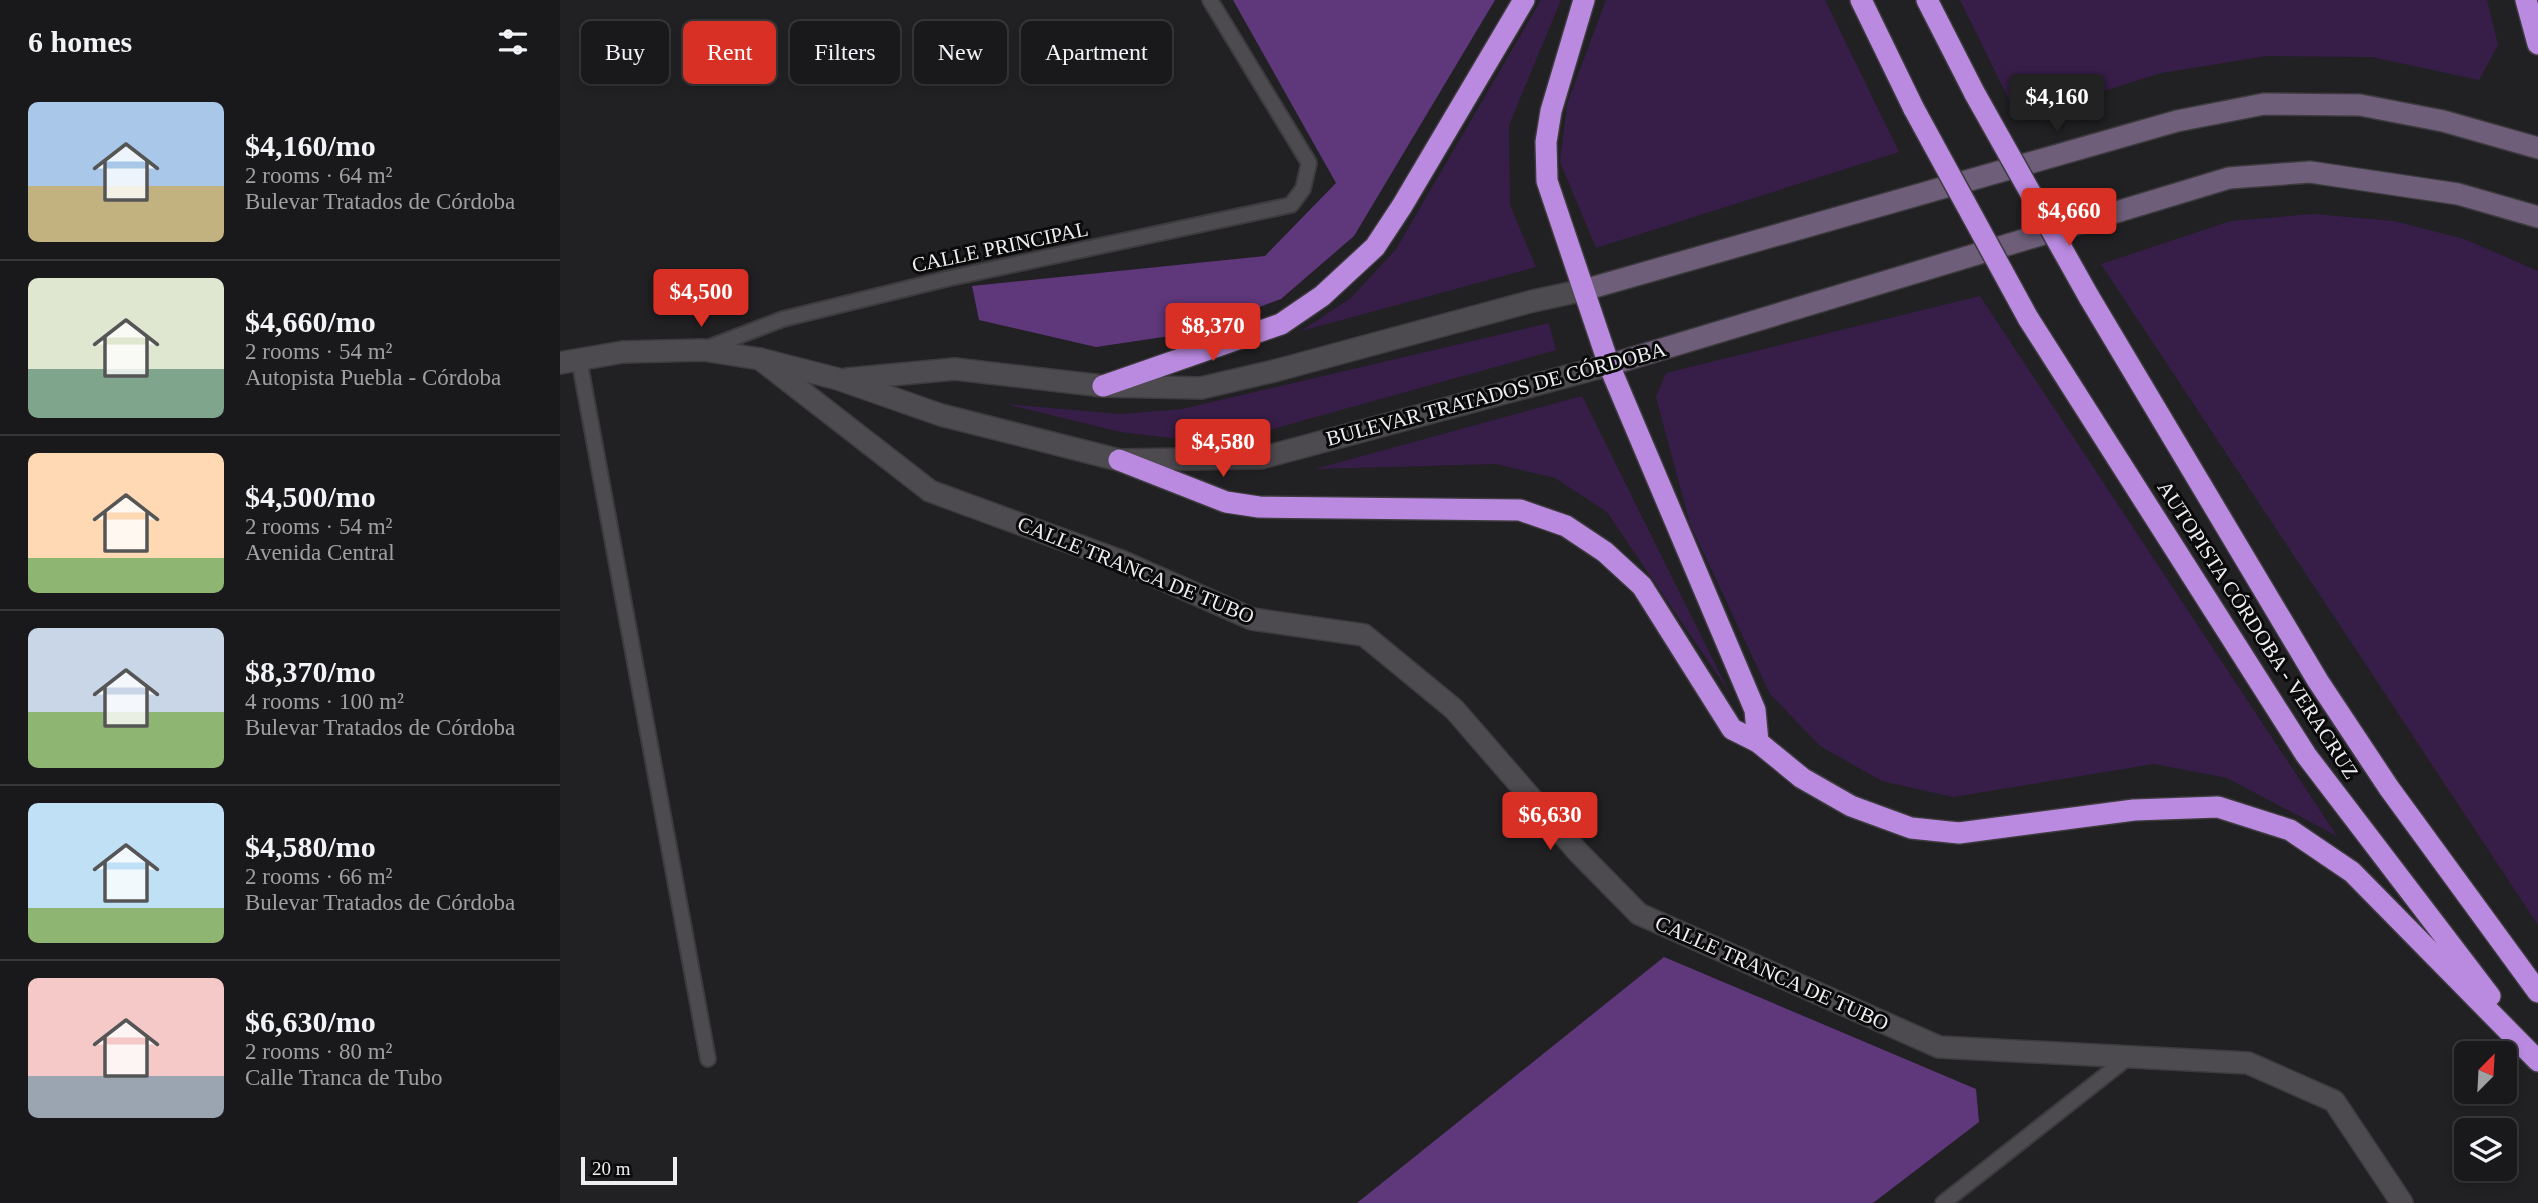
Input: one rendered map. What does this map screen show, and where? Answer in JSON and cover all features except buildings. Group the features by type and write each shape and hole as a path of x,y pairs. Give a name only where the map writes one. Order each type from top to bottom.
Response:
{"highway":[{"path":"1103,386 1281,324 1322,296 1375,247 1524,0"},
{"path":"1584,0 1551,111 1546,142 1547,181 1609,365 1755,710 1758,742"},
{"name":"AUTOPISTA CÓRDOBA - VERACRUZ","path":"1861,0 1914,109 2028,318 2306,755 2538,1060"},
{"name":"AUTOPISTA CÓRDOBA - VERACRUZ","path":"1927,0 1975,94 2089,297 2318,681 2389,788 2538,992"},
{"path":"2526,0 2538,44"},
{"path":"1119,460 1226,502 1259,507 1520,510 1566,526 1605,552 1642,586 1731,729 1758,742 1812,784 1851,806 1911,828 1959,833 2134,810 2218,807 2290,830 2352,872 2538,1060"}],"main road":[{"path":"1584,290 2177,121 2264,104 2360,105 2443,121 2538,148"},
{"name":"BULEVAR TRATADOS DE CÓRDOBA","path":"1609,365 2229,178 2310,172 2458,194 2538,217"}],"street":[{"path":"570,361 623,352 703,350 760,359 838,379 955,369 1103,386 1200,388 1274,371 1532,301 1584,290"},
{"name":"CALLE TRANCA DE TUBO","path":"760,359 930,491 1121,561 1252,620 1364,635 1454,709 1578,852 1639,914 1939,1048 2248,1063 2334,1101 2402,1203"},
{"name":"BULEVAR TRATADOS DE CÓRDOBA","path":"838,379 941,415 1119,460 1261,458 1609,365"}],"lane":[{"name":"CALLE PRINCIPAL","path":"703,350 783,319 946,279 1291,205 1303,189 1309,163 1210,0"},
{"path":"570,361 708,1059"},
{"path":"1943,1203 2130,1056"}],"shaded area":[{"path":"1233,0 1495,0 1354,236 1281,299 1190,333 1096,347 979,320 972,286 1265,256 1336,183"},
{"path":"1541,0 1561,0 1509,125 1510,205 1536,267 1301,331 1351,298 1396,249"},
{"path":"1606,0 1825,0 1899,152 1596,248 1560,162 1567,104"},
{"path":"1960,0 2487,0 2498,45 2479,80 2372,57 2267,56 2161,73 2018,118"},
{"path":"2313,214 2394,221 2464,239 2538,271 2538,925 2101,264 2231,221"},
{"path":"1980,296 2337,836 2227,778 2154,764 1953,797 1882,781 1820,746 1770,694 1690,524 1656,397 1666,373"},
{"path":"1549,323 1556,350 1248,436 1197,441 1120,432 1006,404 1120,414 1182,409"},
{"path":"1582,396 1729,692 1607,512 1555,478 1496,464 1315,469"},
{"path":"1664,957 1976,1089 1979,1122 1873,1203 1357,1203"}]}
